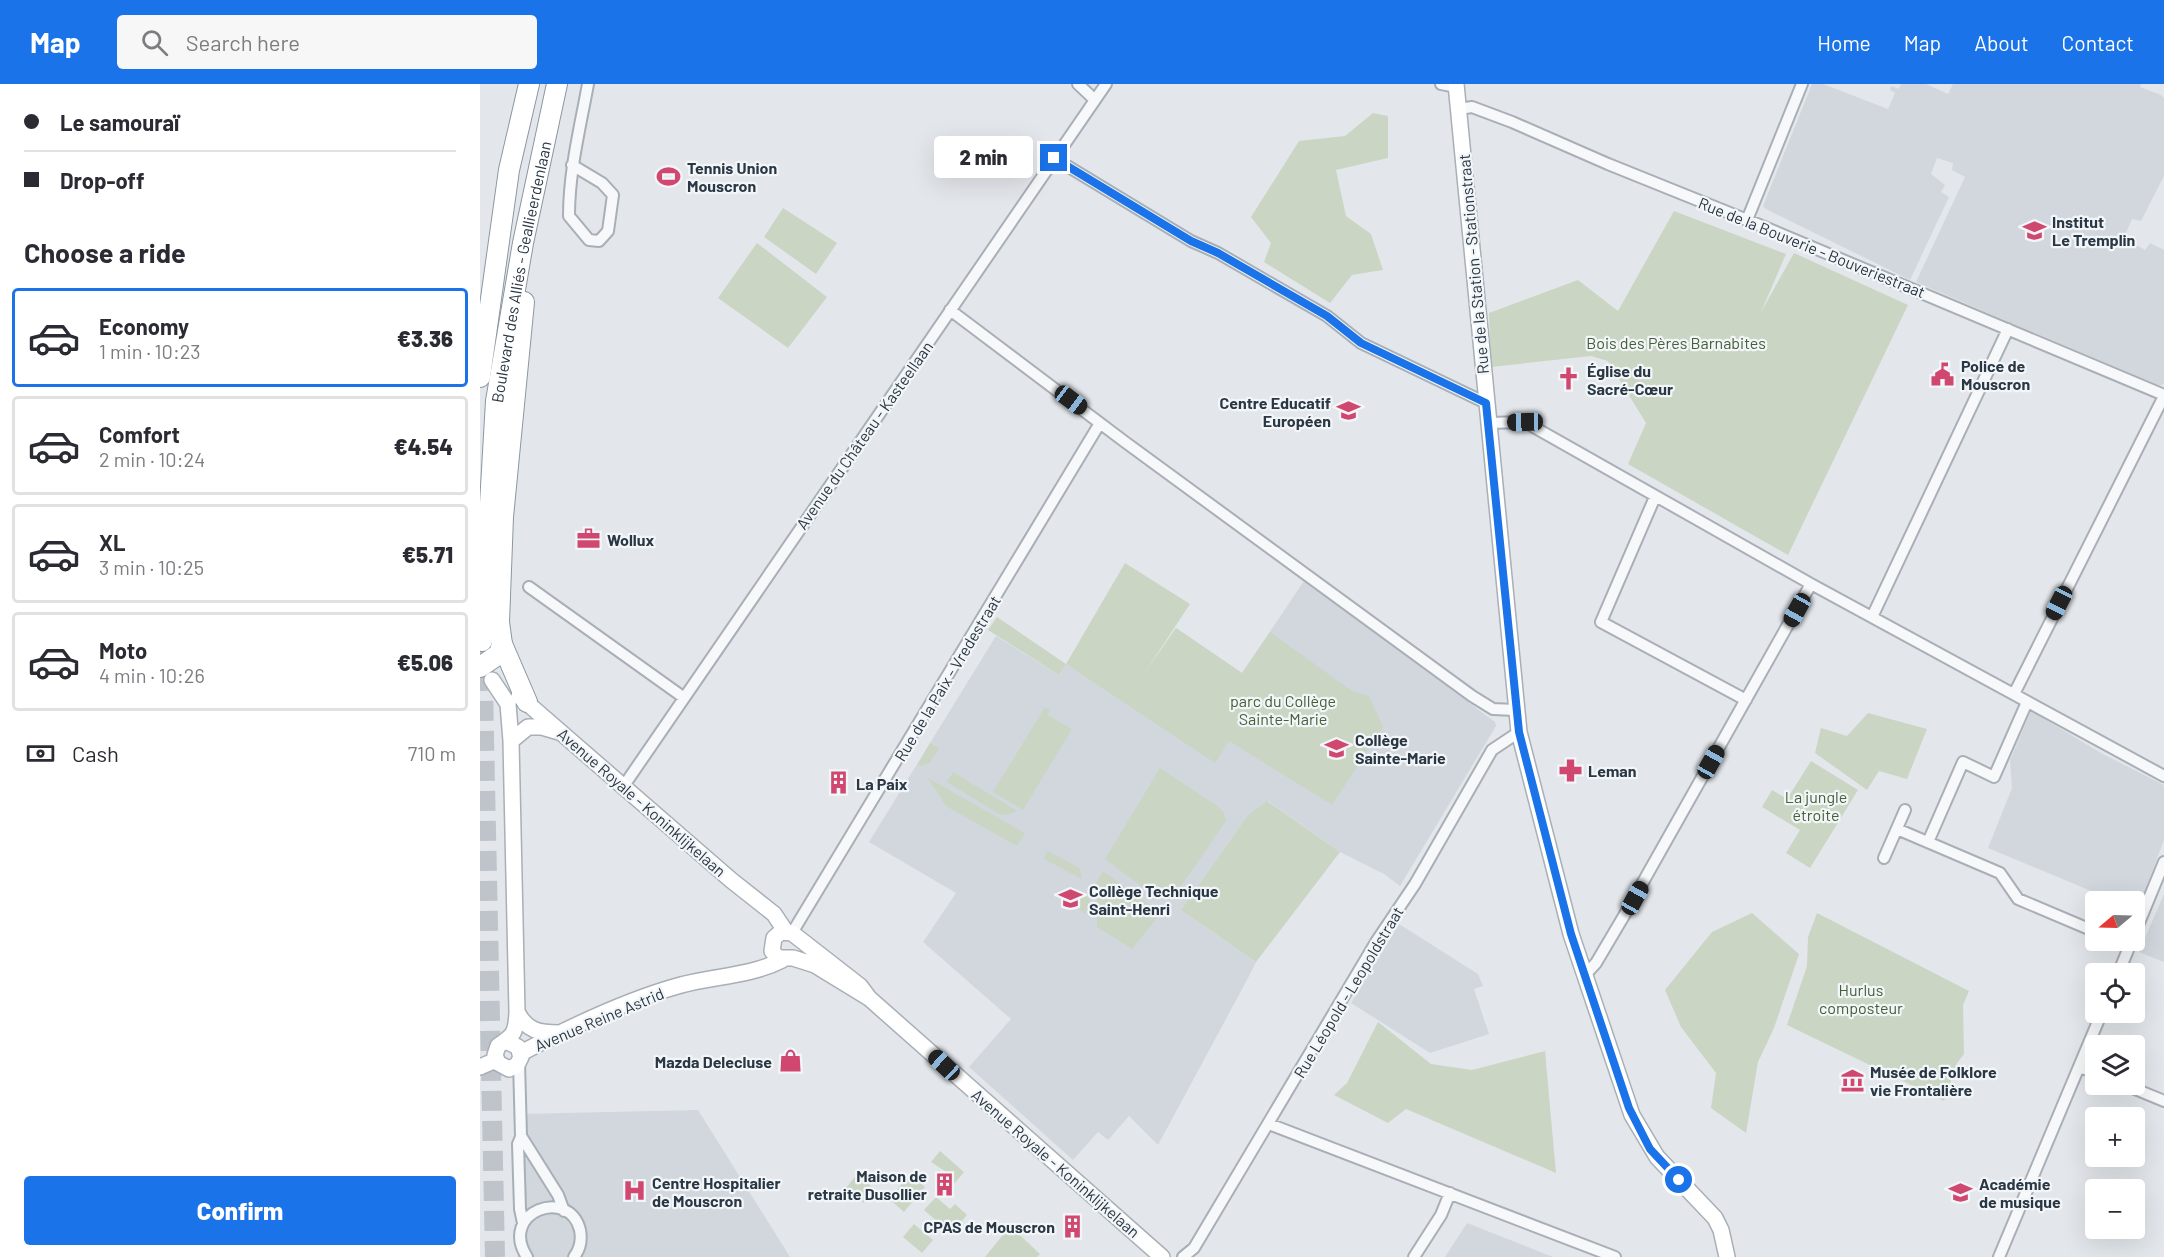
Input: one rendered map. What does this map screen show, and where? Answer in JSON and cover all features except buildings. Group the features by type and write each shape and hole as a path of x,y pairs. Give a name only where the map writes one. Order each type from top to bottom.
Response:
{"highway":[{"name":"Boulevard des Alliés - Geallieerdenlaan","path":"480,377 509,170 529,84"},
{"name":"Boulevard des Alliés - Geallieerdenlaan","path":"482,641 496,401 522,243 557,84"},
{"path":"480,284 509,170"},
{"path":"522,243 527,270 503,517 499,611 502,644 527,702"},
{"path":"484,673 502,644"}],"main road":[{"name":"Rue de la Station - Stationstraat","path":"1451,85 1459,109 1515,710 1519,732 1566,917 1639,1130 1657,1158 1715,1218 1728,1254"},
{"name":"Avenue Royale - Koninklijkelaan","path":"484,673 527,702 731,880 774,914 792,935 860,986 869,998"},
{"path":"484,673 508,704 511,741 517,1012 515,1030 508,1042 498,1046 500,1064"},
{"path":"511,741 528,727 542,727 562,733"},
{"path":"777,934 792,935 799,950 788,959 775,955 772,946 777,934"},
{"name":"Avenue Royale - Koninklijkelaan","path":"788,959 815,965 869,998 1162,1257"},
{"name":"Avenue Reine Astrid","path":"520,1057 562,1033 649,996 703,980 753,971 788,959"},
{"path":"517,1012 522,1021 535,1032 562,1033"},
{"path":"480,1067 500,1064 513,1068 520,1057 518,1047 508,1042"}],"street":[{"path":"572,165 602,183 613,195 608,231 599,241 589,240 569,216 572,165 588,84"},
{"path":"1078,84 1095,100"},
{"name":"Avenue du Château - Kasteellaan","path":"623,787 1106,84"},
{"path":"1747,220 1803,84"},
{"name":"Rue de la Bouverie - Bouveriestraat","path":"1459,109 1472,107 1512,122 1608,165 1747,220 2164,395"},
{"path":"1054,158 1191,241 1218,253 1327,316 1361,343 1486,403"},
{"path":"950,310 1472,696 1493,710 1515,710"},
{"path":"1872,617 2008,329"},
{"path":"2014,694 2161,412 2164,395"},
{"path":"1488,423 1525,422 1811,584 2164,776"},
{"name":"Rue de la Paix - Vredestraat","path":"792,935 1100,423"},
{"path":"1655,497 1600,622 1746,700"},
{"path":"1585,975 1596,963 1625,914 1811,584"},
{"path":"529,587 683,697"},
{"path":"1928,842 1963,762 1994,777 2027,702"},
{"name":"Rue Léopold - Leopoldstraat","path":"1183,1257 1194,1248 1376,942 1415,884 1492,750 1519,732"},
{"path":"1884,858 1905,810"},
{"path":"1897,829 2000,873 2018,899 2085,927"},
{"path":"2145,908 2164,862"},
{"path":"1999,1257 2097,1023"},
{"path":"520,1057 521,1136 518,1144 518,1161 520,1209 524,1223 520,1239 526,1257"},
{"path":"500,1064 513,1077 520,1091"},
{"path":"2079,1066 2085,1068"},
{"path":"2145,1093 2164,1101"},
{"path":"1269,1124 1615,1257"},
{"path":"521,1136 558,1196 564,1211"},
{"path":"518,1161 534,1160"},
{"path":"1414,1257 1441,1215 1450,1193"},
{"path":"524,1223 540,1209 552,1207 572,1216 580,1229 580,1242 574,1257"}],"shaded area":[{"name":"Institut Le Tremplin","path":"1812,84 1823,84 1888,109 1895,93 1890,90 1891,86 1899,89 1901,84 1926,84 1948,94 1953,84 2141,84 2140,87 2161,95 2164,98 2164,176 2141,221 2132,219 2124,238 2145,250 2150,243 2164,250 2164,384 2158,386 1916,282 1965,177 1952,170 1953,163 1937,158 1931,174 1945,185 1941,192 1949,197 1910,280 1766,209 1763,206"},
{"name":"Collège Technique Saint-Henri","path":"1304,581 1495,722 1496,726 1400,886 1384,874 1340,852 1268,801 1247,816 1181,910 1256,962 1247,980 1158,1145 1129,1116 1108,1140 1098,1132 1073,1160 969,1067 1011,1019 923,942 956,893 869,842 996,636 1059,675 1066,664 1125,702 1176,628 1242,673"},
{"path":"2031,711 2101,753 2164,785 2164,840 2145,891 2091,891 1988,848 2012,788 2010,760"},
{"path":"2164,894 2164,962 2139,952 2145,951 2145,938"},
{"path":"1399,924 1478,974 1483,986 1474,989 1489,1034 1430,1053 1351,1003"},
{"name":"Centre Hospitalier de Mouscron","path":"698,1110 790,1257 518,1257 520,1114"},
{"path":"1467,1223 1548,1255 1553,1257 1445,1257"}],"green space":[{"path":"1373,113 1388,116 1388,158 1336,170 1346,216 1371,234 1383,270 1352,275 1330,303 1264,262 1271,243 1251,217 1299,141 1345,136"},
{"path":"783,208 837,243 816,274 764,237"},
{"name":"Bois des Pères Barnabites","path":"1674,211 1786,254 1761,312 1794,253 1908,305 1788,555 1628,464 1646,423 1608,361 1591,356 1491,367 1489,313 1578,280 1618,311"},
{"path":"757,243 827,297 788,348 718,298"},
{"name":"parc du Collège Sainte-Marie","path":"1125,563 1190,604 1144,674 1176,628 1242,673 1270,632 1352,691 1369,696 1383,727 1332,805 1229,741 1215,763 1066,664"},
{"path":"997,617 1066,664 1059,675 988,630"},
{"path":"1045,707 1050,710 1048,715 1072,729 1023,810 993,792"},
{"path":"1868,713 1927,729 1907,779 1879,771 1867,790 1815,753 1821,728 1847,736"},
{"path":"930,743 939,748 930,763 922,766 918,764"},
{"name":"La jungle étroite","path":"1811,761 1858,790 1810,868 1786,853 1800,830 1762,807 1772,790 1787,799"},
{"path":"1160,768 1219,807 1226,821 1175,895 1167,899 1157,898 1105,859"},
{"path":"953,772 1017,811 1007,815 999,814 947,782"},
{"path":"928,778 1025,833 1017,846 946,806"},
{"path":"1267,801 1340,852 1256,962 1181,910 1247,816"},
{"path":"1047,851 1080,868 1082,879 1044,859"},
{"path":"1103,871 1161,913 1132,949 1097,927 1096,883"},
{"path":"1081,892 1090,900 1085,914 1072,903"},
{"path":"1752,913 1799,954 1774,1028 1758,1062 1746,1133 1711,1108 1716,1073 1681,1027 1665,990 1712,932"},
{"name":"Hurlus composteur","path":"1817,913 1969,991 1963,1005 1964,1054 1957,1063 1944,1101 1787,1025 1807,966 1808,937"},
{"path":"1378,1022 1431,1064 1472,1070 1545,1051 1556,1173 1406,1109 1388,1123 1334,1095 1347,1083"},
{"path":"940,1151 964,1172 954,1184 948,1179 951,1175 931,1162"},
{"path":"857,1174 875,1190 864,1203 846,1188"},
{"path":"907,1178 916,1185 919,1182 925,1187 904,1212 889,1199"},
{"path":"936,1197 950,1209 955,1204 967,1215 950,1235 924,1210"},
{"path":"914,1224 933,1240 922,1253 903,1237"},
{"path":"1010,1226 1040,1254 1037,1257 985,1257"}],"tunnel":[{"path":"482,641 495,1257"}],"place":[{"name":"Tennis Union Mouscron","path":"669,176"},
{"name":"Institut Le Tremplin","path":"2034,230"},
{"name":"Police de Mouscron","path":"1943,374"},
{"name":"Église du Sacré-Cœur","path":"1569,379"},
{"name":"Centre Educatif Européen","path":"1349,411"},
{"name":"Wollux","path":"589,539"},
{"name":"Collège Sainte-Marie","path":"1337,748"},
{"name":"Leman","path":"1570,770"},
{"name":"La Paix","path":"838,783"},
{"name":"Collège Technique Saint-Henri","path":"1071,899"},
{"name":"Mazda Delecluse","path":"790,1061"},
{"name":"Musée de Folklore vie Frontalière","path":"1852,1080"},
{"name":"Maison de retraite Dusollier","path":"945,1184"},
{"name":"Centre Hospitalier de Mouscron","path":"634,1191"},
{"name":"Académie de musique","path":"1961,1192"},
{"name":"CPAS de Mouscron","path":"1073,1226"}],"route":[{"path":"1054,158 1191,241 1218,253 1327,316 1361,343 1486,403 1519,732 1571,934 1629,1108 1650,1149 1679,1180"}]}
